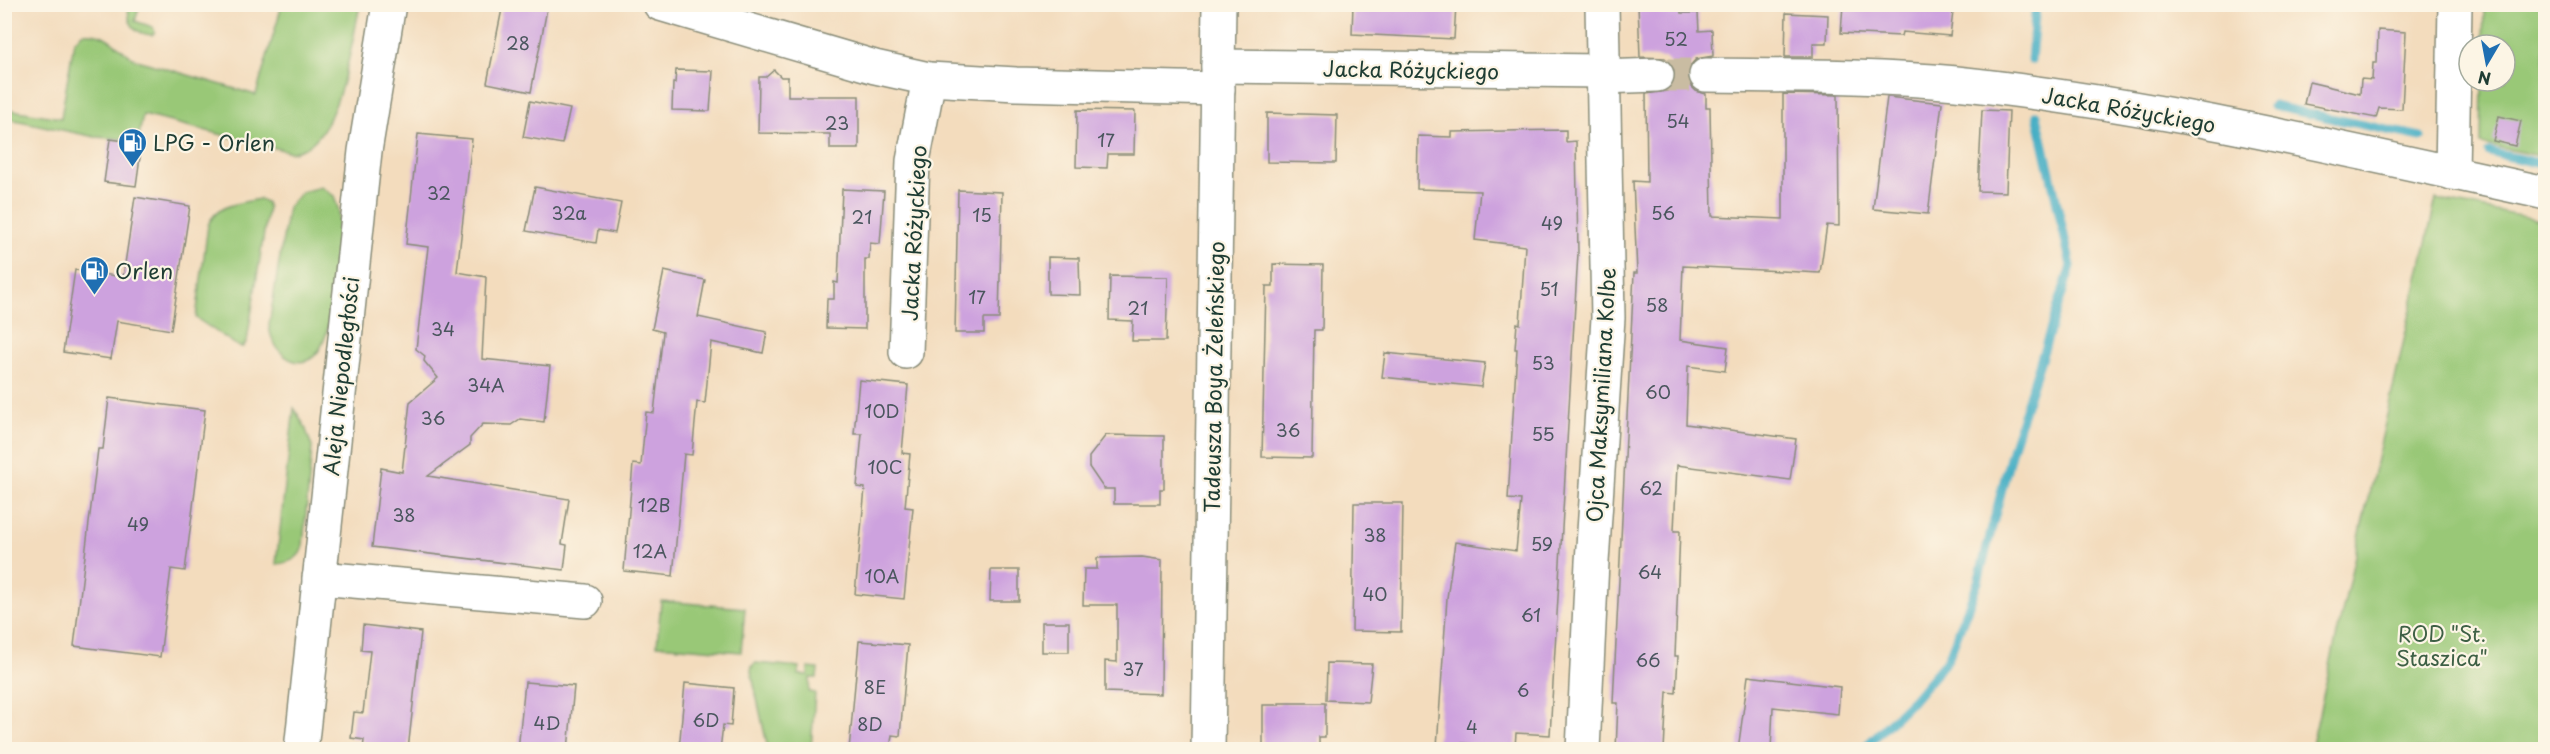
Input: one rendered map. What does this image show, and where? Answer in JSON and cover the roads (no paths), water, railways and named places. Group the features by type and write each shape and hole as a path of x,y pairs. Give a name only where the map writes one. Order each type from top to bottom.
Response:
{"street":[{"name":"Aleja Niepodległości","path":"301,750 365,151 389,4"},
{"name":"Jacka Różyckiego","path":"660,4 875,67 929,79 1016,84 1218,78 1656,75"},
{"name":"Tadeusza Boya Żeleńskiego","path":"1208,750 1220,4"},
{"name":"Ojca Maksymiliana Kolbe","path":"1583,750 1592,562 1608,318 1602,4"},
{"path":"2452,173 2455,4"},
{"name":"Jacka Różyckiego","path":"1706,75 1868,76 2042,94 2260,132 2546,193"},
{"name":"Jacka Różyckiego","path":"906,352 913,161 929,79"},
{"path":"319,578 585,601"}],"waterway":[{"path":"2031,60 2036,4"},
{"path":"2273,106 2421,137"},
{"path":"1862,750 1914,699 1948,659 1978,582 2013,446 2071,266 2037,115"},
{"path":"2489,152 2546,165"}],"tunnel":[{"path":"1657,75 1706,75"}],"place":[{"name":"LPG - Orlen","path":"132,168"},
{"name":"Orlen","path":"94,296"}],"park label":[{"name":"ROD \"St. Staszica\"","path":"2442,645"}]}
